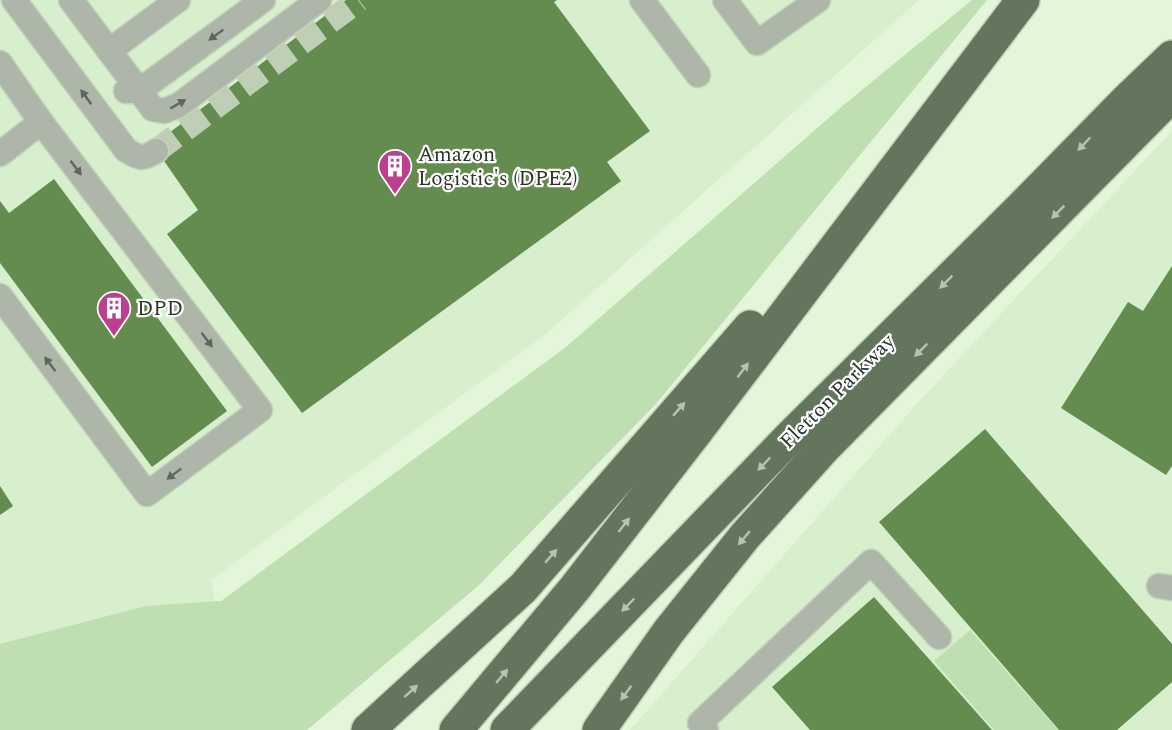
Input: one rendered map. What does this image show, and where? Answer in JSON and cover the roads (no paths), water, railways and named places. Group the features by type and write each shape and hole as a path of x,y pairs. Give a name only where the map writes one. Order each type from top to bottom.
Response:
{"highway":[{"path":"456,730 582,579 1023,0"},
{"path":"1125,102 1172,46"},
{"name":"Fletton Parkway","path":"507,730 791,436 1172,57"},
{"path":"599,730 669,631 745,536 824,448 1172,94"},
{"path":"368,730 523,588 936,113"}],"street":[{"path":"14,0 126,150 139,158 148,157 156,151"},
{"path":"109,51 178,0"},
{"path":"75,2 126,92 139,91 263,0"},
{"path":"75,2 153,109 164,111 179,105 319,0"},
{"path":"642,0 698,75"},
{"path":"725,0 757,43 818,0"},
{"path":"0,63 41,122 260,410 147,494 0,296"},
{"path":"0,154 41,122"},
{"path":"706,730 700,723 871,561 939,638"}],"tunnel":[{"path":"156,151 359,0"}],"place":[{"name":"Amazon Logistic's (DPE2)","path":"395,195"},
{"name":"DPD","path":"114,337"}]}
